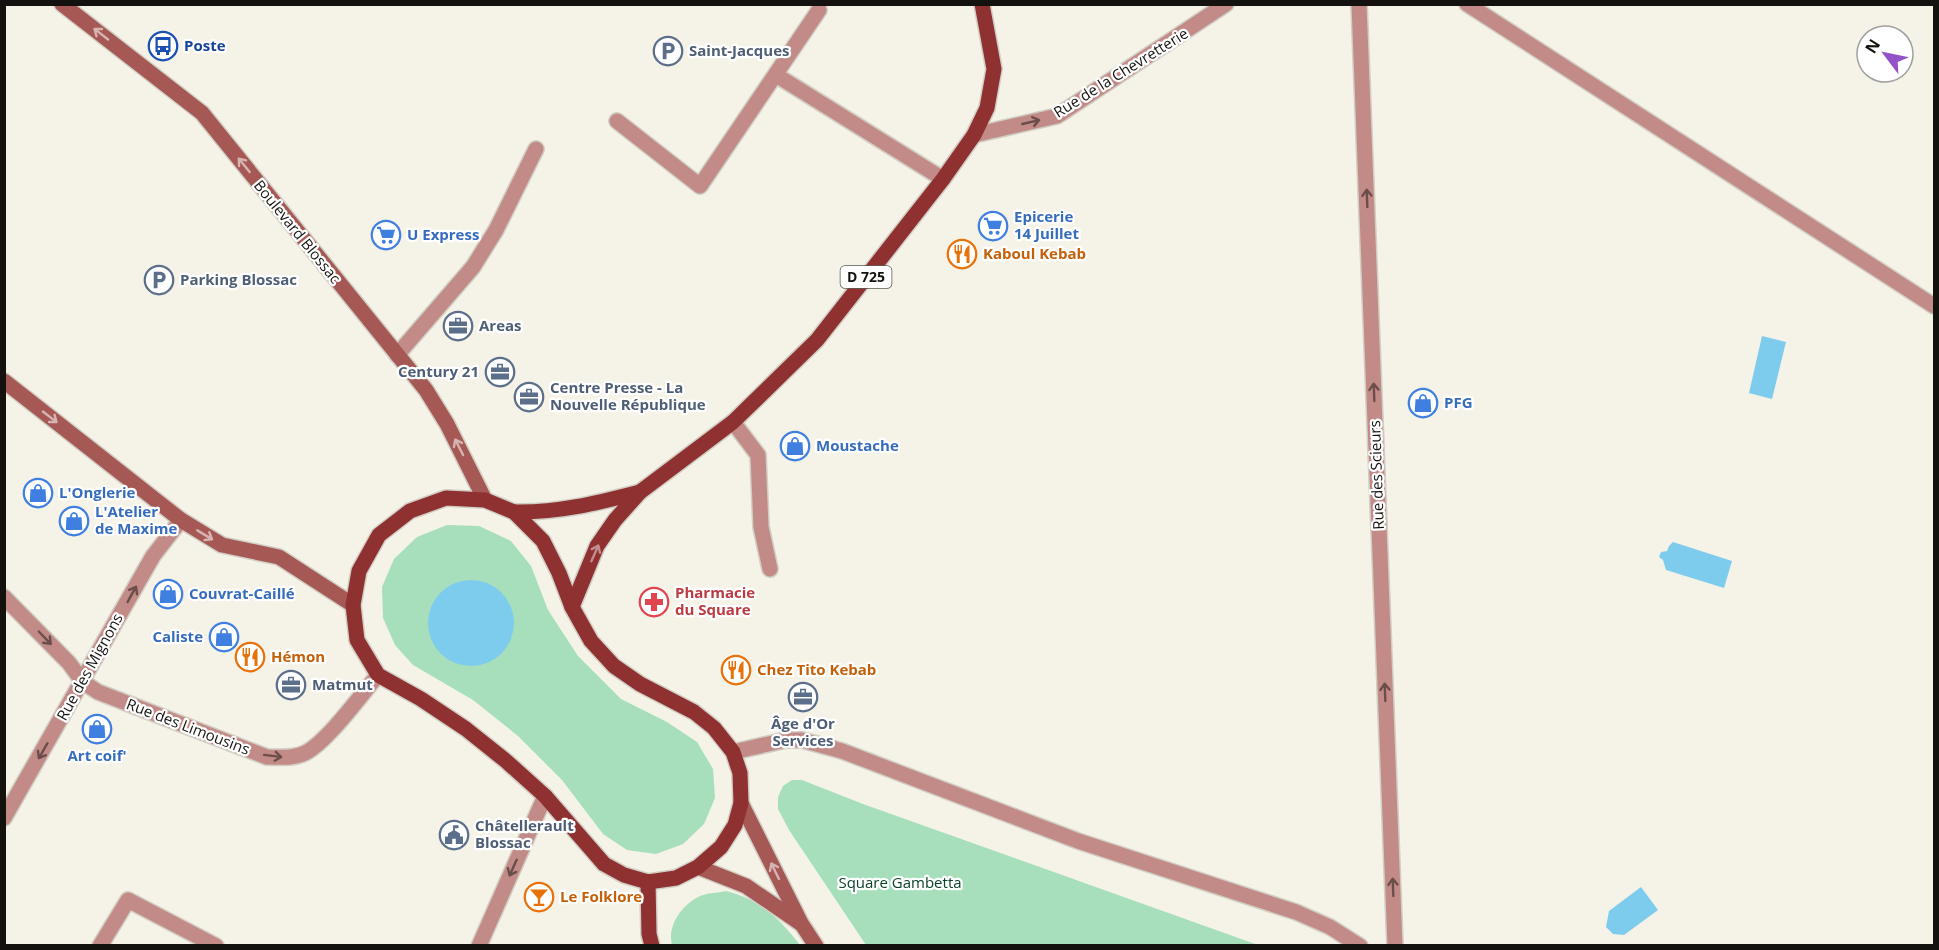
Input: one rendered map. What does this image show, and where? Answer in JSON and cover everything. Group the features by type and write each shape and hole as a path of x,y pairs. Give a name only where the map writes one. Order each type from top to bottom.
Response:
{"main road":[{"name":"Boulevard Blossac","path":"62,4 202,113 426,390 447,423 485,500"},
{"name":"D 725","path":"572,607 597,546 615,520 640,492 734,422 817,340 943,179 974,135 987,108 994,69 982,4"},
{"path":"4,381 181,520 222,545 279,557 353,605"},
{"name":"D 725","path":"514,512 544,513 571,509 640,492"},
{"path":"446,498 485,500 514,512 543,541 572,607 591,640 614,666 640,684 694,712 714,728 733,752 740,773 741,803 735,825 721,847 698,867 676,878 648,882 624,875 604,864 545,796 506,761 466,729 378,675 357,640 353,605 359,571 379,535 410,511 446,498"},
{"path":"741,803 801,923 816,945"},
{"path":"698,867 746,886 801,923"},
{"path":"648,882 649,934 652,945"}],"street":[{"name":"Rue de la Chevretterie","path":"974,135 1058,116 1226,4"},
{"name":"Rue des Scieurs","path":"1359,4 1395,945"},
{"path":"1467,4 1935,306"},
{"path":"617,121 700,186 819,10"},
{"path":"776,75 943,179"},
{"path":"397,355 472,267 496,230 536,149"},
{"path":"734,422 758,455 760,527 770,569"},
{"name":"Rue des Mignons","path":"4,818 153,556 181,520"},
{"name":"Rue des Limousins","path":"4,597 69,663 83,682 98,692 267,757 285,758 303,754 318,744 378,675"},
{"path":"733,752 786,740 802,740 842,751 1078,840 1296,912 1330,927 1360,945"},
{"path":"479,945 545,796"},
{"path":"100,945 128,900 216,945"}],"green space":[{"path":"447,525 479,526 511,541 531,566 548,610 578,656 621,699 667,722 697,742 713,769 715,798 704,824 683,844 656,854 627,850 603,834 562,780 518,736 473,700 413,665 395,645 383,618 382,587 394,559 417,537"},
{"name":"Square Gambetta","path":"792,780 802,780 863,804 1258,945 866,945 789,830 778,809 778,797 783,786"},
{"path":"726,891 749,899 768,911 800,945 672,945 674,924 686,906 701,896"}],"water":[{"path":"1762,336 1786,342 1772,399 1749,393"},
{"path":"1673,542 1732,561 1724,588 1666,570 1663,560 1659,557 1661,552 1667,551"},
{"path":"471,580 495,587 507,599 514,623 507,647 495,659 471,666 447,659 435,647 428,623 435,599 447,587"},
{"path":"1641,887 1658,910 1624,935 1613,934 1606,927 1609,911"}],"place":[{"name":"Poste","path":"163,46"},
{"name":"Saint-Jacques","path":"668,51"},
{"name":"Epicerie 14 Juillet","path":"993,226"},
{"name":"U Express","path":"386,235"},
{"name":"Kaboul Kebab","path":"962,254"},
{"name":"Parking Blossac","path":"159,280"},
{"name":"Areas","path":"458,326"},
{"name":"Century 21","path":"500,372"},
{"name":"Centre Presse - La Nouvelle République","path":"529,397"},
{"name":"PFG","path":"1423,403"},
{"name":"Moustache","path":"795,446"},
{"name":"L'Onglerie","path":"38,493"},
{"name":"L'Atelier de Maxime","path":"74,521"},
{"name":"Couvrat-Caillé","path":"168,594"},
{"name":"Pharmacie du Square","path":"654,602"},
{"name":"Caliste","path":"224,637"},
{"name":"Hémon","path":"250,657"},
{"name":"Chez Tito Kebab","path":"736,670"},
{"name":"Matmut","path":"291,685"},
{"name":"Âge d'Or Services","path":"803,697"},
{"name":"Art coif'","path":"97,729"},
{"name":"Châtellerault Blossac","path":"454,835"},
{"name":"Le Folklore","path":"539,897"}]}
